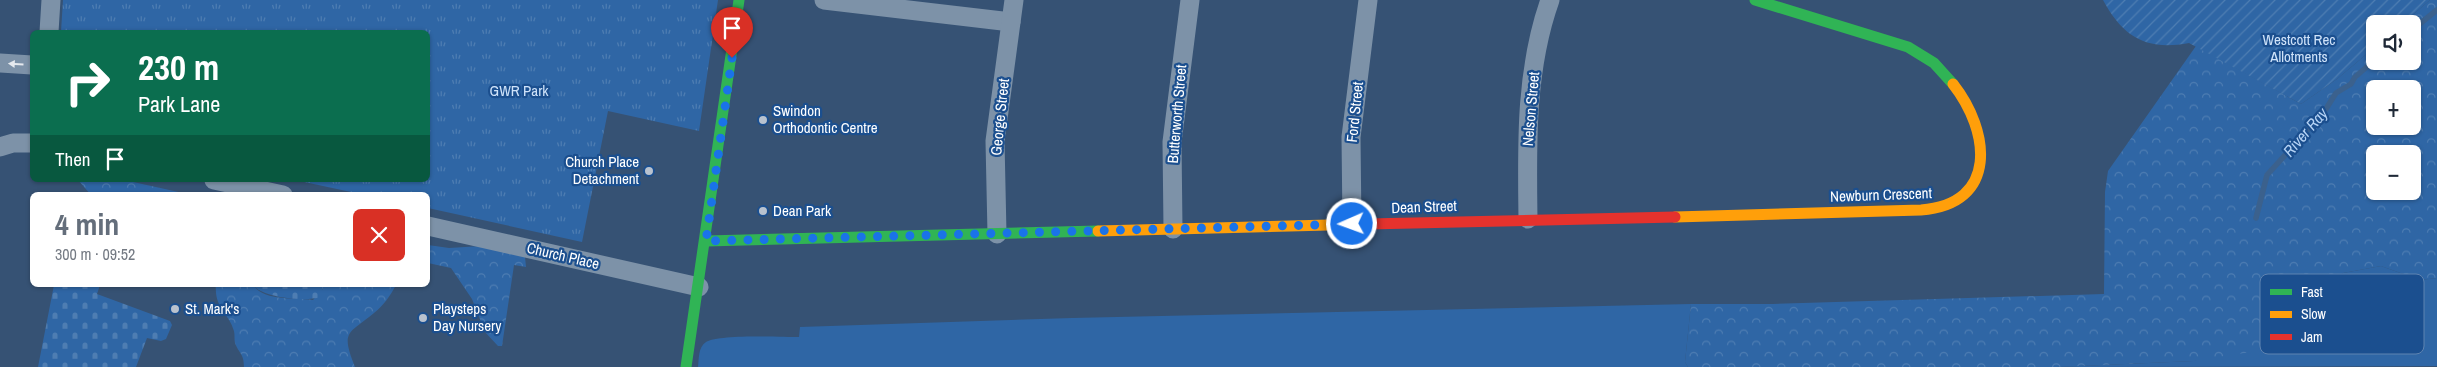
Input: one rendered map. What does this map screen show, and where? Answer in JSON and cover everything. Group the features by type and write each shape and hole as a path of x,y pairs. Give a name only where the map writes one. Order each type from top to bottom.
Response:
{"street":[{"path":"49,30 52,0"},
{"path":"686,367 706,241 739,0"},
{"path":"824,0 1011,22"},
{"name":"George Street","path":"997,234 995,141 1014,0"},
{"name":"Butterworth Street","path":"1173,229 1172,142 1190,0"},
{"name":"Ford Street","path":"1352,224 1352,137 1368,0"},
{"name":"Nelson Street","path":"1528,219 1528,116 1539,36 1550,0"},
{"name":"Newburn Crescent","path":"1753,214 1901,211 1946,206 1961,198 1971,188 1981,160 1976,128 1965,101 1944,73 1923,54 1902,45 1755,0"},
{"path":"0,64 30,65"},
{"path":"0,147 13,143 30,143"},
{"path":"223,182 269,192"},
{"name":"Dean Street","path":"706,241 1753,214"},
{"name":"Church Place","path":"430,226 699,287"}],"green space":[{"name":"GWR Park","path":"63,0 718,0 699,131 608,111 582,242 430,208 430,192 351,192 304,182 430,182 430,30 61,30"},
{"name":"Westcott Rec Allotments","path":"2103,0 2430,0 2412,15 2366,15 2366,55 2337,79 2301,104 2189,43 2160,45 2148,43 2137,38 2128,32 2111,13"},
{"path":"2430,0 2437,0 2437,278 2424,280 2424,274 2403,274 2381,266 2341,274 2260,274 2260,351 2194,361 2057,367 1688,367 1685,362 1691,304 1773,304 2104,294 2105,192 2108,171 2196,46 2301,104 2337,79 2366,55 2366,70 2421,70 2421,15 2412,15"},
{"path":"80,182 133,182 178,192 88,192"},
{"path":"430,245 449,248 482,246 525,257 526,267 514,265 502,346 498,346 485,332 472,299 451,268 430,263"},
{"path":"2381,266 2403,274 2341,274"},
{"path":"2437,278 2437,366 2057,367 2193,361 2260,344 2260,354 2424,354 2424,280"},
{"path":"54,287 99,287 97,294 170,321 172,325 166,339 161,341 147,338 136,367 38,367"},
{"path":"216,287 255,287 265,294 280,298 313,300 323,289 322,287 395,287 381,307 350,334 348,346 355,367 244,367 242,356 235,343 232,325 219,305"},
{"path":"256,287 323,288 320,297 305,299 275,296"},
{"path":"1691,304 1685,362 1688,367 698,367 700,350 703,344 713,339 765,336 799,337 800,327 1072,318"}],"waterway":[{"name":"River Ray","path":"2421,23 2437,10"},
{"name":"River Ray","path":"2256,218 2267,175 2324,112 2336,93 2351,84 2355,77 2366,68"}],"traffic: fast":[{"path":"686,367 739,0"},
{"path":"1755,0 1908,47 1934,63 1953,84"},
{"path":"706,241 1098,231"}],"traffic: slow":[{"path":"1675,217 1921,210 1946,205 1964,194 1975,180 1980,162 1980,143 1975,123 1953,84"},
{"path":"1098,231 1368,224"}],"traffic: jam":[{"path":"1368,224 1675,217"}],"place":[{"name":"Swindon Orthodontic Centre","path":"763,120"},
{"name":"Church Place Detachment","path":"649,171"},
{"name":"Dean Park","path":"763,211"},
{"name":"St. Mark's","path":"175,309"},
{"name":"Playsteps Day Nursery","path":"423,318"}],"route":[{"path":"732,58 706,241 1352,224"}]}
